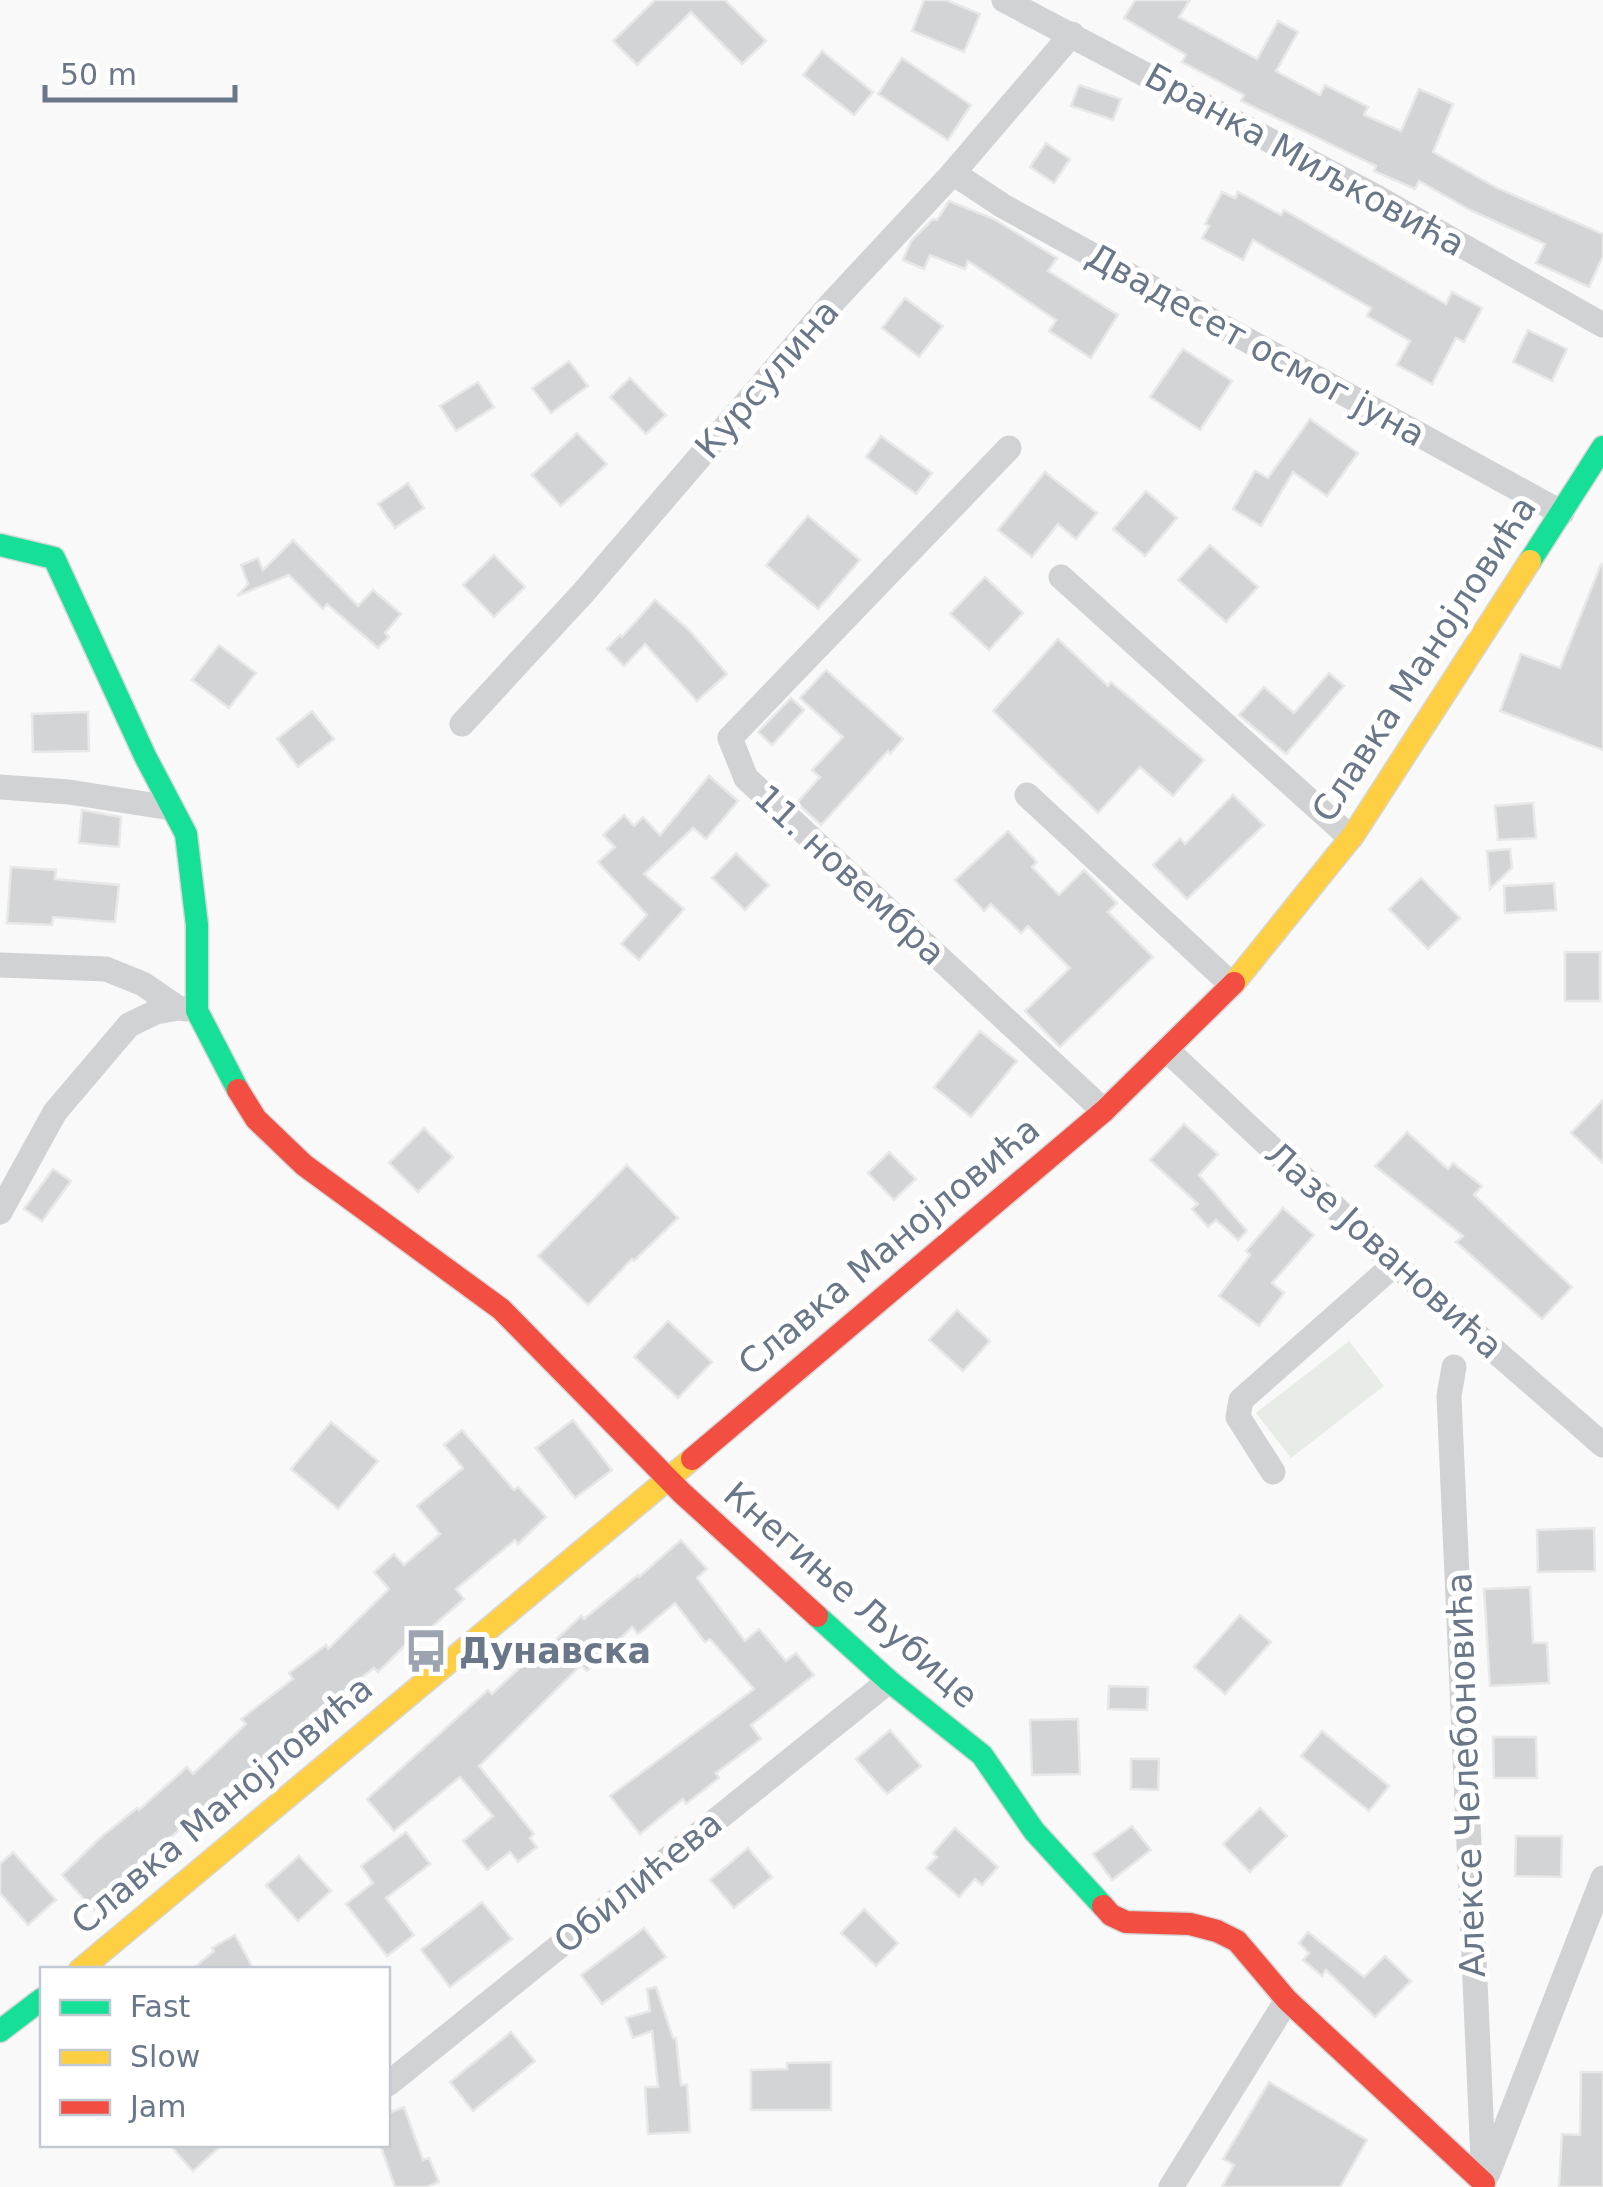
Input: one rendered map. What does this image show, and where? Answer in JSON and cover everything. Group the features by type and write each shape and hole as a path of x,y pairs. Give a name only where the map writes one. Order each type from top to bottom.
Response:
{"street":[{"name":"Бранка Миљковића","path":"1004,0 1369,194 1603,324"},
{"name":"Курсулина","path":"462,724 583,592 1072,34"},
{"name":"Двадесет осмог јуна","path":"953,173 1036,224 1562,513"},
{"name":"Славка Манојловића","path":"84,1967 1104,1111 1168,1051 1295,912 1351,838 1603,447"},
{"name":"11. новембра","path":"1009,448 730,738 746,778 1104,1111"},
{"path":"0,544 54,558 186,834 196,925 187,1009"},
{"path":"1061,576 1351,838"},
{"path":"0,786 172,808"},
{"path":"1027,795 1232,985"},
{"path":"0,965 106,970 143,984 187,1009"},
{"path":"0,1212 55,1112 129,1025 156,1012 187,1009"},
{"name":"Кнегиње Љубице","path":"187,1009 256,1119 304,1164 502,1309 667,1479 889,1681 982,1755 1034,1830 1111,1915 1126,1922 1190,1924 1217,1930 1251,1954 1287,2000 1483,2185"},
{"name":"Лазе Јовановића","path":"1168,1051 1395,1264 1603,1446"},
{"path":"1273,1472 1238,1417 1240,1400 1395,1264"},
{"name":"Алексе Челебоновића","path":"1454,1367 1449,1396 1483,2185"},
{"name":"Обилићева","path":"390,2082 889,1681"},
{"path":"1483,2185 1603,1878"},
{"path":"1171,2187 1287,2000"},
{"path":"0,2031 40,2001"}],"shaded area":[{"path":"1349,1341 1384,1386 1291,1458 1256,1413"}],"building":[{"path":"655,0 725,0 766,41 742,64 691,12 637,65 613,41"},
{"path":"924,0 946,0 980,14 964,52 912,31"},
{"path":"1135,0 1190,0 1179,17 1257,59 1278,21 1298,32 1276,71 1320,95 1325,85 1368,107 1364,115 1401,131 1419,89 1453,104 1433,152 1497,188 1603,234 1603,256 1589,287 1536,263 1545,244 1470,210 1419,181 1415,189 1374,171 1376,166 1241,101 1244,95 1182,62 1186,55 1124,18"},
{"path":"822,51 873,92 854,115 803,75"},
{"path":"902,58 971,105 948,140 878,94"},
{"path":"1079,85 1121,99 1113,120 1071,106"},
{"path":"1046,143 1070,159 1054,183 1030,167"},
{"path":"1222,192 1235,198 1238,192 1281,215 1284,210 1446,304 1452,292 1482,308 1464,342 1456,338 1432,384 1397,365 1410,341 1367,316 1371,308 1253,240 1243,260 1202,238"},
{"path":"949,201 994,219 1057,258 1048,271 1118,315 1091,358 1049,331 1056,320 968,261 965,269 930,255 924,269 903,260 911,241 933,219 937,220"},
{"path":"905,298 943,326 919,357 882,328"},
{"path":"1528,330 1567,349 1552,381 1513,362"},
{"path":"1183,349 1232,381 1200,430 1150,397"},
{"path":"569,361 588,386 551,413 532,388"},
{"path":"630,378 666,415 646,434 610,397"},
{"path":"478,382 494,407 456,431 440,406"},
{"path":"1310,419 1358,453 1327,496 1293,472 1261,526 1233,509 1255,471 1268,478"},
{"path":"577,433 607,464 561,506 532,475"},
{"path":"881,436 932,473 916,494 866,457"},
{"path":"1045,472 1097,513 1076,539 1058,524 1032,557 998,530"},
{"path":"408,483 424,508 395,528 378,504"},
{"path":"1146,491 1177,518 1145,556 1113,529"},
{"path":"808,516 860,560 818,609 766,565"},
{"path":"293,540 358,606 373,590 401,614 378,648 327,604 323,609 289,575 237,596 248,584 241,565 258,558 263,570"},
{"path":"1210,545 1258,587 1226,622 1178,580"},
{"path":"494,555 525,587 494,617 463,585"},
{"path":"1601,564 1603,750 1500,711 1521,654 1560,668"},
{"path":"985,577 1023,613 989,650 950,614"},
{"path":"655,600 689,630 727,674 697,701 645,644 624,666 607,649"},
{"path":"1058,639 1108,686 1111,682 1204,760 1173,796 1140,767 1098,813 993,711"},
{"path":"219,645 256,673 229,708 192,680"},
{"path":"826,670 903,739 821,825 797,803 820,777 812,770 843,737 800,698"},
{"path":"1329,673 1344,686 1286,754 1239,715 1264,687 1294,713"},
{"path":"791,698 804,710 772,745 758,732"},
{"path":"312,711 334,739 298,767 277,739"},
{"path":"88,712 89,751 33,752 32,714"},
{"path":"709,776 738,801 706,839 693,828 644,874 684,909 639,960 621,944 647,915 598,862 615,847 603,835 624,815 634,826 643,817 660,835"},
{"path":"1233,795 1264,825 1187,899 1153,865 1180,838 1185,844"},
{"path":"1533,803 1536,838 1498,840 1495,806"},
{"path":"82,810 121,817 119,847 79,843"},
{"path":"1008,831 1037,862 1032,867 1059,895 1084,870 1117,903 1108,912 1153,957 1060,1047 1025,1011 1070,968 1028,926 1021,933 991,904 984,911 955,880"},
{"path":"1510,849 1512,868 1490,889 1487,851"},
{"path":"736,853 769,885 745,910 712,878"},
{"path":"11,867 56,870 55,879 119,885 115,922 53,917 52,925 7,923"},
{"path":"1421,878 1460,918 1428,949 1389,909"},
{"path":"1554,883 1556,910 1505,913 1504,886"},
{"path":"1565,952 1600,952 1600,1001 1565,1001"},
{"path":"980,1031 1017,1061 971,1117 934,1087"},
{"path":"1603,1100 1603,1163 1571,1133"},
{"path":"1184,1124 1218,1154 1199,1175 1247,1231 1238,1240 1216,1220 1208,1227 1192,1209 1198,1204 1150,1160"},
{"path":"424,1128 453,1157 418,1192 389,1163"},
{"path":"1407,1132 1448,1169 1453,1163 1482,1186 1474,1195 1572,1287 1542,1319 1456,1242 1463,1236 1375,1166"},
{"path":"889,1152 916,1179 894,1200 868,1173"},
{"path":"627,1165 678,1218 588,1305 538,1256"},
{"path":"53,1169 71,1181 42,1221 24,1209"},
{"path":"1283,1208 1314,1235 1272,1283 1284,1293 1259,1326 1219,1296 1250,1255 1246,1251"},
{"path":"957,1310 990,1341 963,1371 929,1340"},
{"path":"668,1321 712,1362 678,1398 634,1357"},
{"path":"573,1420 612,1470 575,1498 536,1448"},
{"path":"331,1422 378,1461 338,1509 291,1469"},
{"path":"462,1430 514,1490 518,1487 546,1517 518,1544 515,1540 456,1589 464,1599 426,1632 423,1628 378,1672 374,1668 307,1719 313,1727 237,1792 231,1785 110,1890 113,1893 94,1910 62,1875 100,1838 187,1767 193,1774 246,1724 241,1719 293,1679 289,1673 326,1645 328,1649 389,1589 374,1572 394,1554 404,1565 440,1534 417,1506 463,1468 444,1445"},
{"path":"1594,1528 1595,1571 1538,1572 1537,1530"},
{"path":"681,1540 707,1569 697,1578 745,1641 759,1629 786,1661 796,1653 814,1675 751,1725 761,1739 716,1773 719,1778 686,1804 683,1799 640,1834 610,1796 754,1689 710,1639 705,1642 675,1603 638,1634 632,1627 587,1671 581,1665 479,1766 534,1834 530,1838 537,1847 518,1862 510,1852 487,1870 463,1841 493,1816 460,1777 394,1831 367,1799 488,1690 492,1694 543,1646 546,1649 581,1616 584,1619"},
{"path":"1530,1587 1533,1643 1547,1643 1549,1683 1490,1686 1484,1589"},
{"path":"1240,1615 1271,1642 1225,1694 1194,1667"},
{"path":"1109,1686 1148,1687 1147,1710 1108,1709"},
{"path":"1078,1719 1080,1774 1032,1775 1030,1720"},
{"path":"890,1730 921,1766 887,1794 856,1759"},
{"path":"1322,1731 1389,1786 1369,1811 1301,1756"},
{"path":"1493,1737 1536,1737 1537,1778 1494,1778"},
{"path":"1131,1759 1159,1759 1158,1790 1131,1789"},
{"path":"1260,1808 1287,1836 1250,1872 1223,1844"},
{"path":"1132,1826 1151,1850 1112,1880 1093,1854"},
{"path":"955,1828 998,1867 982,1885 975,1879 959,1897 926,1868 937,1857 933,1853"},
{"path":"406,1832 430,1864 386,1898 414,1935 387,1956 346,1904 373,1883 361,1866"},
{"path":"1516,1836 1562,1836 1561,1877 1515,1876"},
{"path":"748,1848 772,1877 734,1908 710,1880"},
{"path":"13,1852 56,1900 28,1925 0,1893 0,1864"},
{"path":"299,1856 331,1891 298,1921 266,1885"},
{"path":"482,1902 512,1939 450,1987 421,1950"},
{"path":"864,1909 898,1943 876,1966 841,1933"},
{"path":"644,1928 666,1957 602,2004 581,1975"},
{"path":"1308,1932 1364,1977 1385,1956 1411,1981 1375,2017 1326,1970 1322,1976 1303,1960 1309,1953 1299,1943"},
{"path":"235,1935 252,1967 195,1967 214,1951 212,1948"},
{"path":"656,1987 676,2038 681,2085 687,2085 690,2132 648,2134 645,2087 658,2087 652,2031 633,2038 626,2018 650,2011 647,1989"},
{"path":"511,2032 535,2061 473,2111 450,2082"},
{"path":"831,2062 831,2110 751,2110 751,2070 787,2069 787,2063"},
{"path":"1581,2072 1603,2072 1603,2187 1559,2187 1562,2134 1580,2135"},
{"path":"1269,2082 1367,2140 1340,2187 1222,2187 1234,2165 1223,2159"},
{"path":"404,2107 423,2160 429,2158 439,2182 426,2187 395,2187 381,2147 390,2147 390,2112"},
{"path":"172,2147 220,2147 193,2171"}],"traffic: fast":[{"path":"1530,561 1603,447"},
{"path":"0,545 54,558 145,756 186,834 197,925 197,1011 238,1090"},
{"path":"817,1616 889,1681 982,1755 1034,1831 1103,1906"},
{"path":"0,2031 40,2001"}],"traffic: slow":[{"path":"1234,983 1354,834 1530,561"},
{"path":"84,1967 692,1459"}],"traffic: jam":[{"path":"692,1459 1104,1111 1234,983"},
{"path":"238,1090 256,1119 304,1165 501,1309 682,1493 817,1616"},
{"path":"1103,1906 1126,1922 1190,1924 1237,1941 1287,2000 1484,2183"}],"place":[{"name":"Дунавска","path":"426,1651"}]}
